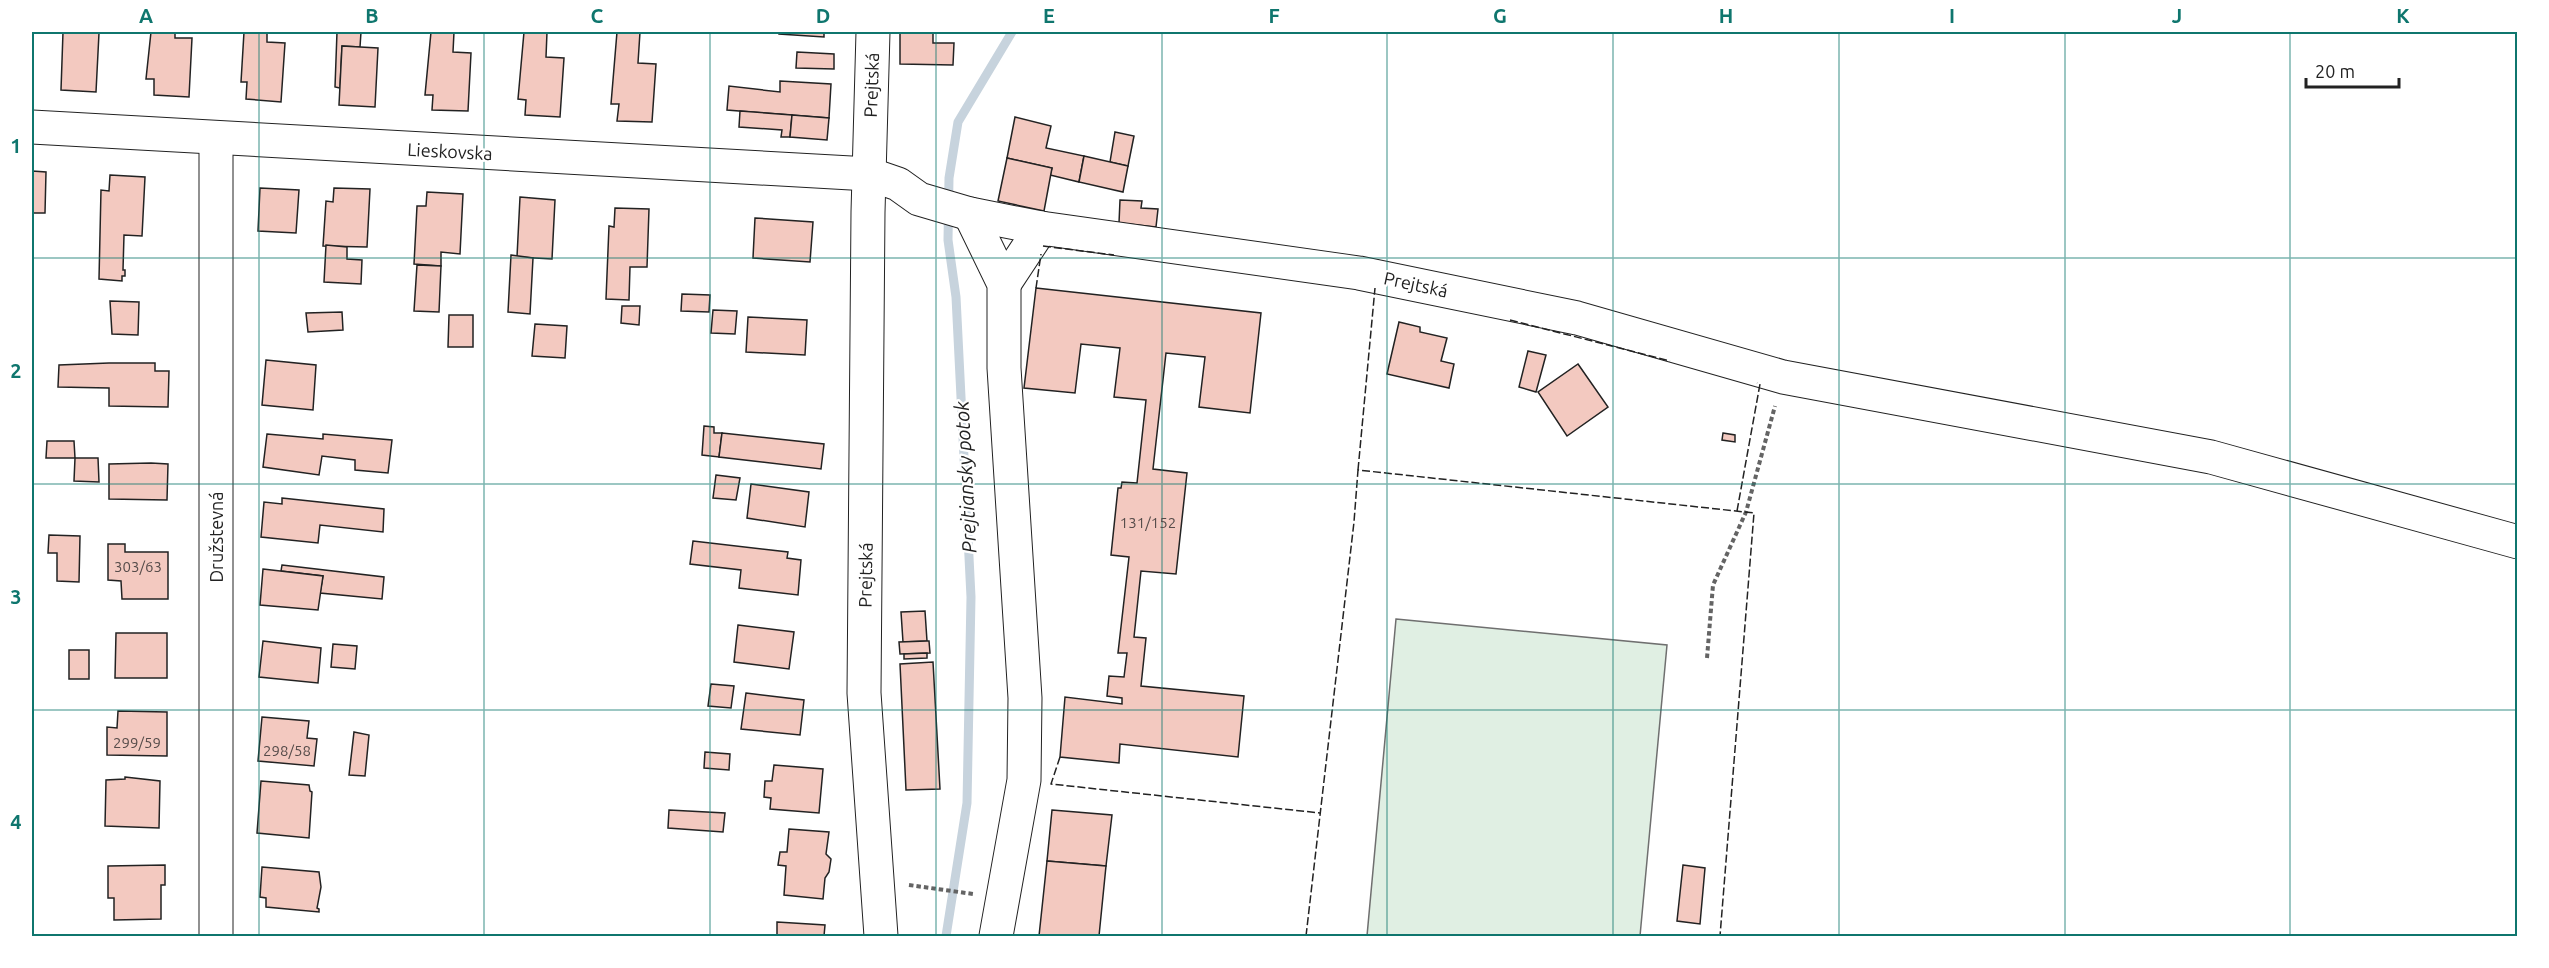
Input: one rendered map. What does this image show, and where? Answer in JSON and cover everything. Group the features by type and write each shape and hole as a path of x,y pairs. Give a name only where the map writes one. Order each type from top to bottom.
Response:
{"street":[{"name":"Prejtská","path":"873,32 868,212 864,693 881,936"},
{"name":"Lieskovska","path":"32,127 869,174"},
{"name":"Družstevná","path":"216,138 216,936"},
{"name":"Prejtská","path":"869,174 898,184 919,200 965,213 1041,228 1359,273 1577,318 1784,377 2211,457 2517,542"},
{"name":"Prejtská","path":"868,212 919,200"},
{"path":"965,213 1004,284 1004,368 1025,699 1024,780 996,936"},
{"path":"1004,284 1041,228"}],"path":[{"path":"1707,658 1713,585 1746,512 1784,377"},
{"path":"937,888 969,893"}],"green space":[{"path":"1396,619 1667,645 1640,936 1367,936"}],"building":[{"path":"63,32 99,33 96,92 61,90"},
{"path":"151,32 175,32 175,38 192,38 189,97 154,95 154,79 146,79"},
{"path":"244,32 267,32 267,42 285,43 281,102 246,99 247,82 241,82"},
{"path":"337,32 361,32 360,47 342,46 340,88 335,87"},
{"path":"431,32 454,32 453,52 471,53 468,111 432,110 433,95 425,95"},
{"path":"524,32 547,32 546,57 564,58 560,117 525,115 526,100 518,99"},
{"path":"617,32 640,32 638,63 656,64 652,122 617,121 619,104 611,104"},
{"path":"779,32 824,32 824,37 779,34"},
{"path":"900,32 933,32 933,43 954,43 953,65 900,64"},
{"path":"342,46 378,48 375,107 339,105"},
{"path":"797,52 834,54 834,69 796,68"},
{"path":"780,81 831,84 829,118 727,110 729,86 780,92"},
{"path":"740,111 792,115 790,137 781,137 782,130 739,127"},
{"path":"792,115 829,118 827,140 790,137"},
{"path":"1015,117 1051,126 1046,148 1084,156 1079,182 1050,175 1052,168 1007,158"},
{"path":"1115,132 1134,136 1128,166 1110,162"},
{"path":"1084,156 1128,166 1123,192 1079,182"},
{"path":"1007,158 1052,168 1044,211 998,201"},
{"path":"32,171 46,172 45,213 32,213"},
{"path":"110,175 145,177 142,236 124,235 123,270 125,270 125,276 122,276 122,281 99,279 101,190 109,191"},
{"path":"260,188 299,190 296,233 258,231"},
{"path":"334,188 370,189 367,247 323,246 326,201 333,202"},
{"path":"427,192 463,194 460,254 441,252 441,266 414,264 417,206 426,206"},
{"path":"520,197 555,200 552,259 517,257"},
{"path":"1120,200 1142,201 1141,208 1158,209 1156,227 1119,223"},
{"path":"615,208 649,209 647,267 630,267 629,300 606,299 609,226 614,227"},
{"path":"755,218 813,222 810,262 753,258"},
{"path":"326,245 347,247 347,259 362,260 361,284 324,282"},
{"path":"511,255 533,258 530,314 508,312"},
{"path":"417,265 441,266 439,312 414,311"},
{"path":"1036,288 1261,313 1250,413 1199,407 1205,357 1166,353 1153,469 1187,473 1176,574 1141,571 1134,637 1146,638 1141,686 1244,696 1238,757 1120,744 1119,763 1060,757 1065,697 1122,704 1122,698 1107,696 1109,676 1124,677 1127,653 1118,653 1129,557 1111,555 1118,488 1121,488 1122,482 1137,483 1146,400 1114,397 1120,348 1081,344 1075,393 1024,388"},
{"path":"682,294 710,295 709,312 681,311"},
{"path":"110,301 139,302 138,335 112,334"},
{"path":"622,306 640,306 639,325 621,323"},
{"path":"713,310 737,311 735,334 711,333"},
{"path":"342,312 343,330 308,332 306,313"},
{"path":"449,315 473,315 473,347 448,347"},
{"path":"748,317 807,320 805,355 746,352"},
{"path":"1399,322 1420,327 1420,332 1447,338 1441,361 1454,364 1449,388 1387,374"},
{"path":"535,324 567,326 565,358 532,356"},
{"path":"1528,351 1546,355 1536,392 1519,387"},
{"path":"266,360 316,365 313,410 262,405"},
{"path":"155,363 155,371 169,371 168,407 109,406 109,388 58,387 59,365"},
{"path":"1578,364 1608,407 1567,436 1538,392"},
{"path":"704,426 714,427 714,433 722,433 719,457 702,455"},
{"path":"722,433 824,444 821,469 719,457"},
{"path":"1723,433 1735,435 1735,442 1722,440"},
{"path":"267,434 323,439 323,434 392,440 388,473 355,470 355,460 322,456 319,475 263,467"},
{"path":"47,441 74,441 75,458 46,458"},
{"path":"75,458 98,458 99,482 74,481"},
{"path":"109,464 168,464 167,500 109,499"},
{"path":"716,475 740,478 736,500 713,498"},
{"path":"751,484 809,492 805,527 747,518"},
{"path":"282,498 384,509 383,532 320,525 318,543 261,537 264,502 282,504"},
{"path":"49,535 80,536 79,582 57,581 57,553 48,553"},
{"path":"693,541 788,552 787,558 801,560 798,595 739,588 741,570 690,564"},
{"path":"108,544 125,544 125,552 168,552 168,599 122,599 121,581 108,580"},
{"path":"282,565 384,577 382,599 320,593 323,576 281,571"},
{"path":"263,569 323,576 318,610 260,605"},
{"path":"925,611 927,641 903,642 901,612"},
{"path":"738,625 794,632 789,669 734,662"},
{"path":"116,633 167,633 167,678 115,678"},
{"path":"263,641 321,648 318,683 259,677"},
{"path":"929,641 930,653 900,654 899,642"},
{"path":"333,644 357,646 355,669 331,667"},
{"path":"69,650 89,650 89,679 69,679"},
{"path":"927,653 927,658 904,659 904,654"},
{"path":"933,662 940,789 906,790 900,664"},
{"path":"711,684 734,686 731,708 708,706"},
{"path":"746,693 804,700 800,735 741,729"},
{"path":"118,711 167,712 167,756 107,755 107,727 117,728"},
{"path":"262,717 309,721 307,738 317,739 314,766 258,761"},
{"path":"354,732 369,735 365,776 349,775"},
{"path":"705,752 730,754 729,770 704,768"},
{"path":"774,765 823,769 819,813 770,809 771,798 764,797 765,781 772,781"},
{"path":"125,777 160,781 159,828 105,826 106,780 125,779"},
{"path":"261,781 309,785 312,792 309,838 257,833"},
{"path":"669,810 725,813 723,832 668,828"},
{"path":"1052,810 1112,815 1106,866 1047,861"},
{"path":"789,829 829,832 826,854 831,859 829,872 825,878 823,899 784,895 786,866 778,865 780,852 787,852"},
{"path":"1047,861 1106,866 1099,936 1039,936"},
{"path":"165,865 165,885 161,885 161,919 114,920 114,898 108,898 108,866"},
{"path":"1683,865 1705,868 1700,924 1677,921"},
{"path":"262,867 319,872 321,887 317,908 319,912 266,907 266,898 260,897"},
{"path":"777,922 825,925 824,936 777,936"}],"waterway":[{"name":"Prejtiansky potok","path":"946,936 967,803 971,597 956,297 948,240 949,178 958,122 1012,32"}],"fence":[{"path":"1043,246 1114,255"},
{"path":"1036,288 1041,254"},
{"path":"1358,470 1375,288"},
{"path":"1510,320 1670,361"},
{"path":"1737,511 1760,384 1757,383"},
{"path":"1306,936 1358,470 1754,513 1720,936"},
{"path":"1060,757 1051,784 1320,813"}]}
